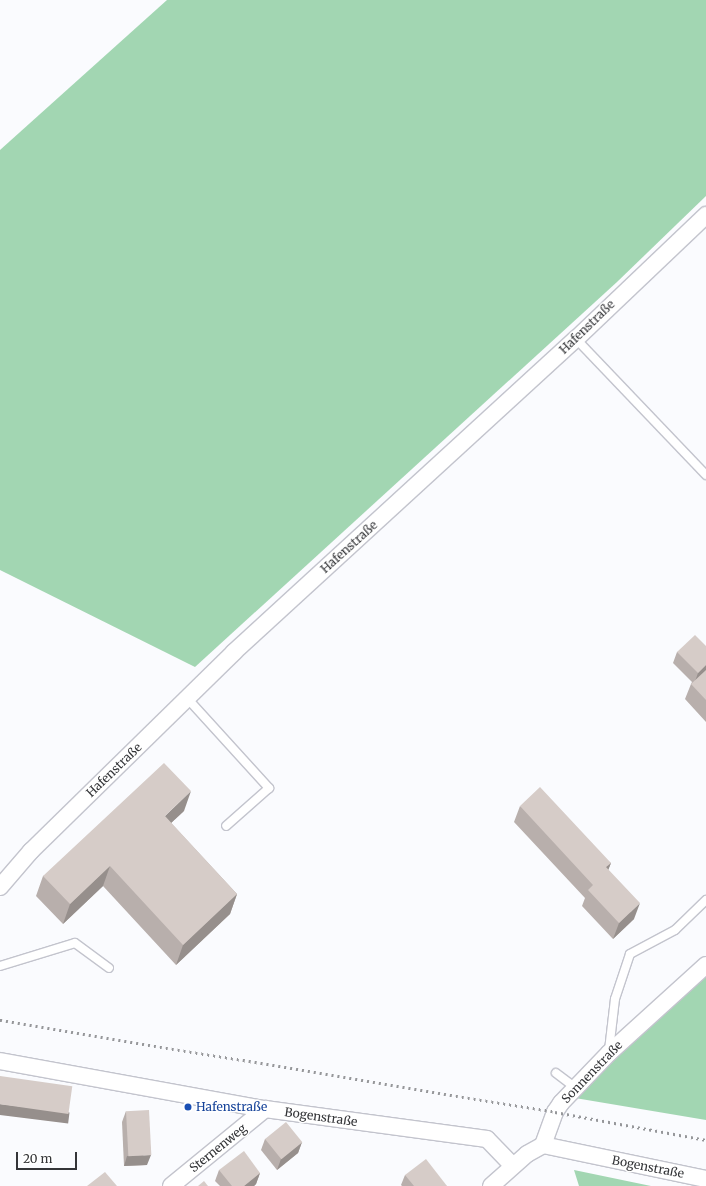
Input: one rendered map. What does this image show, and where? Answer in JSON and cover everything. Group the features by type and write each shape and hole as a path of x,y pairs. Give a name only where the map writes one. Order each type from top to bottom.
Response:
{"street":[{"name":"Hafenstraße","path":"0,887 31,851 234,652 576,339 706,215"},
{"name":"Sonnenstraße","path":"543,1145 555,1112 576,1088 609,1053 706,965"},
{"name":"Bogenstraße","path":"0,1061 265,1109 487,1139 513,1166"},
{"name":"Sternenweg","path":"171,1186 265,1109"},
{"name":"Bogenstraße","path":"543,1145 706,1179"},
{"path":"491,1186 513,1166 543,1145"}],"lane":[{"path":"576,339 706,475"},
{"path":"187,698 269,788 226,826"},
{"path":"609,1053 615,999 630,954 675,930 706,900"},
{"path":"0,966 75,943 109,968"},
{"path":"556,1074 576,1088"}],"green space":[{"path":"167,0 706,0 706,196 617,282 195,667 0,570 0,150"},
{"path":"706,976 706,1120 575,1098 609,1064"},
{"path":"574,1170 651,1186 579,1186"}],"building":[{"path":"695,635 706,646 706,665 698,673 677,652"},
{"path":"706,670 706,700 691,684"},
{"path":"164,763 191,791 165,816 237,894 183,945 110,866 70,904 43,876"},
{"path":"540,787 611,863 606,867 640,903 619,923 588,890 593,885 520,806"},
{"path":"0,1076 72,1086 68,1114 0,1104"},
{"path":"149,1110 151,1155 128,1156 126,1111"},
{"path":"286,1122 302,1142 281,1159 265,1139"},
{"path":"244,1151 260,1173 244,1186 232,1186 219,1170"},
{"path":"426,1159 447,1186 414,1186 405,1175"},
{"path":"105,1172 117,1186 87,1186"},
{"path":"204,1181 208,1186 198,1186"}],"railway":[{"path":"0,1020 555,1112 706,1140"}],"place":[{"name":"Hafenstraße","path":"188,1107"}]}
